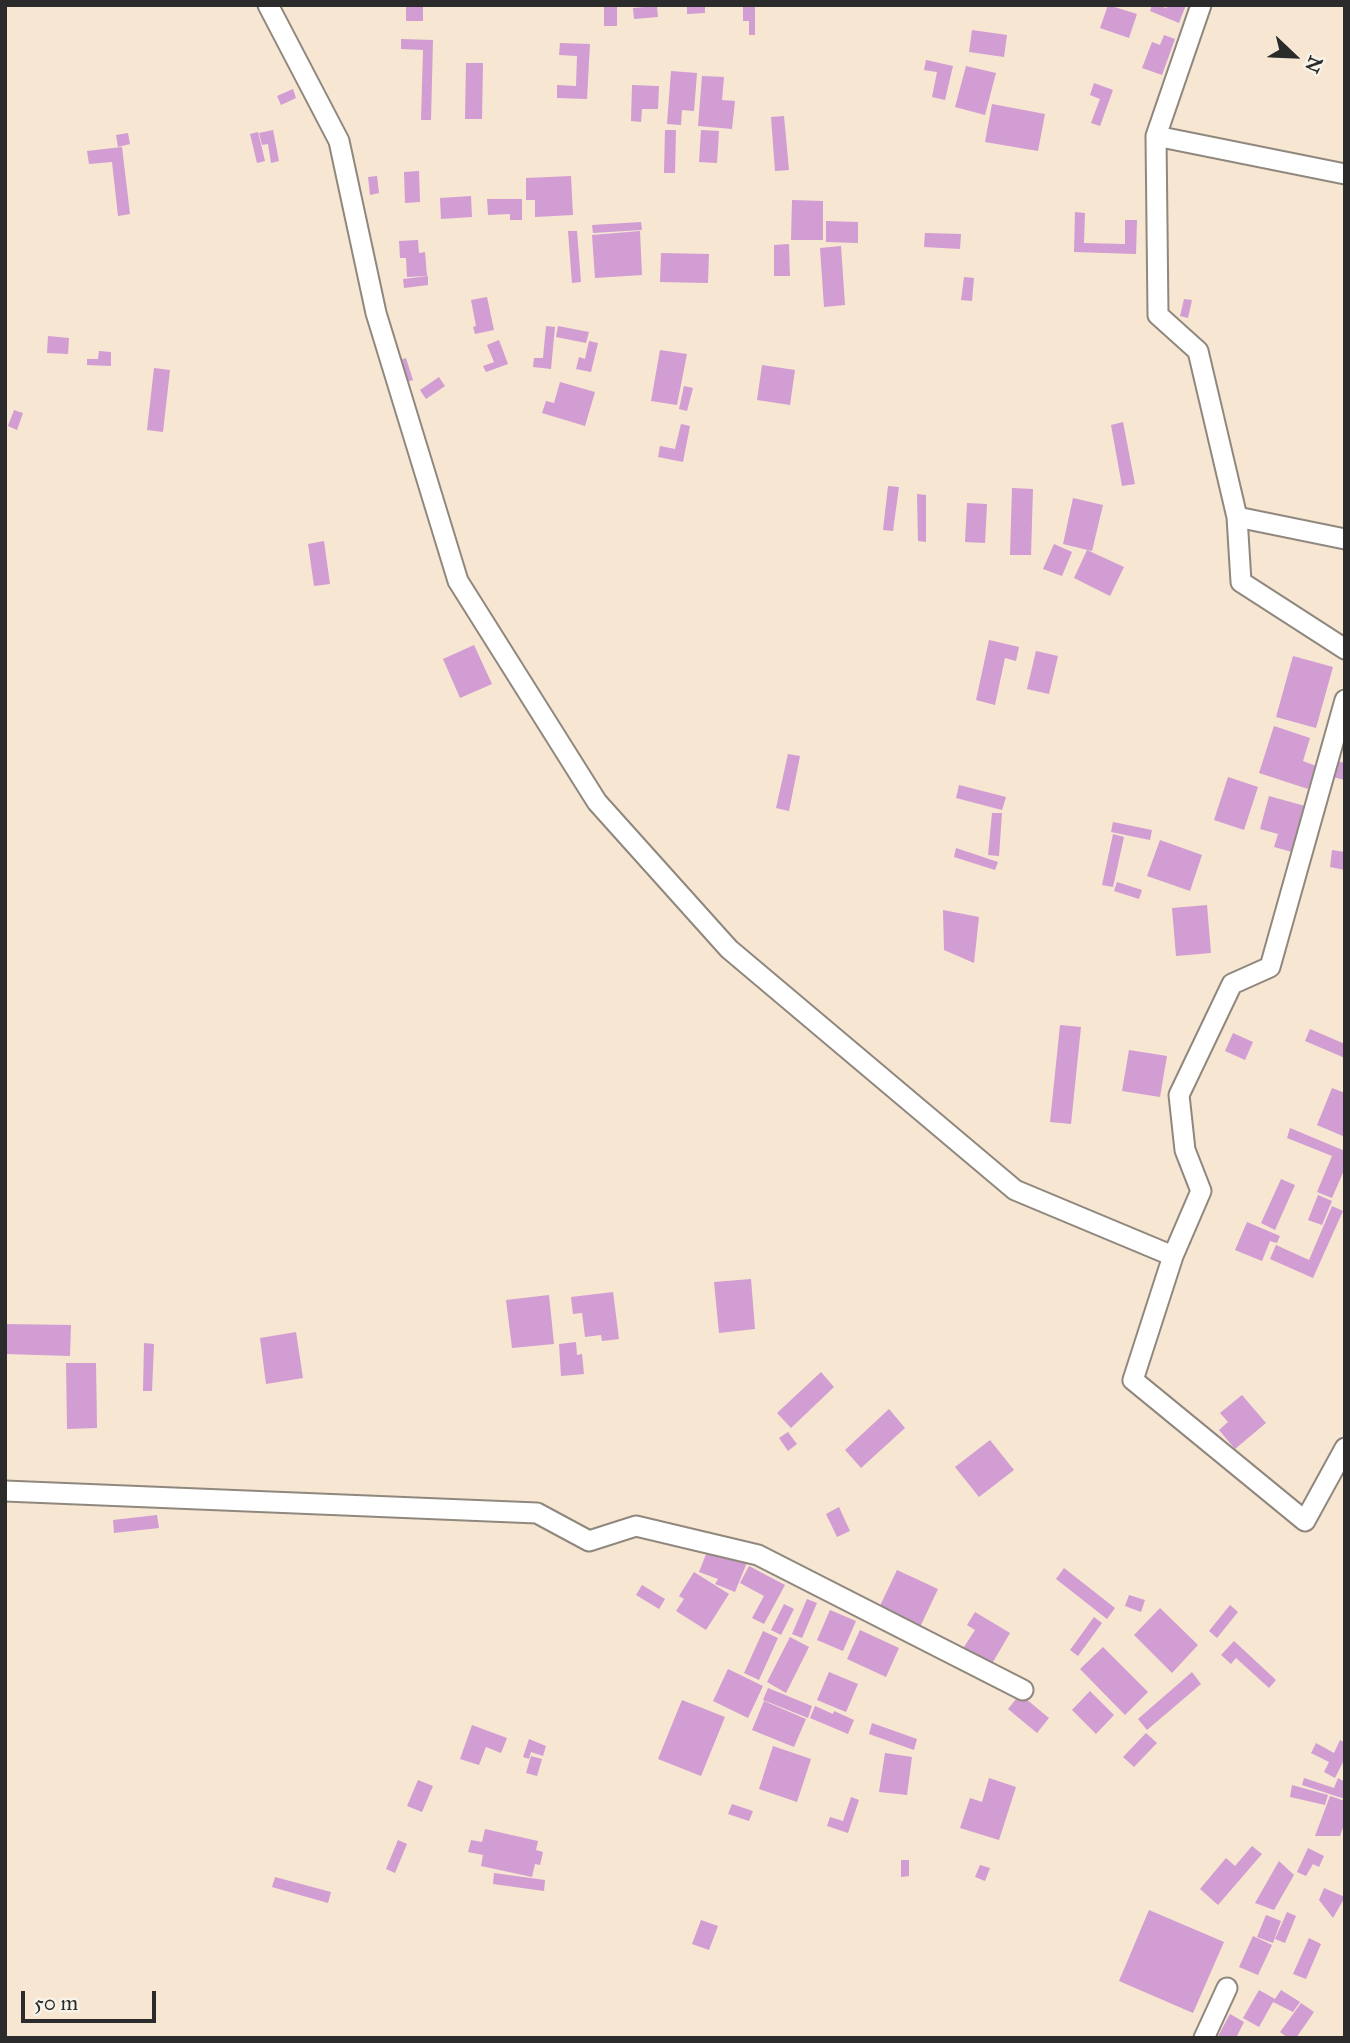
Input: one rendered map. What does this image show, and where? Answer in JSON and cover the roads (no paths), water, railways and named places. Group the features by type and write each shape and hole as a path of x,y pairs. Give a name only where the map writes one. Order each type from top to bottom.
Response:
{"street":[{"path":"268,5 339,141 376,313 458,581 597,802 729,948 1015,1190 1173,1255"},
{"path":"1201,5 1156,136 1158,315 1198,351 1237,517 1241,582 1345,649"},
{"path":"1156,136 1345,174"},
{"path":"1237,517 1345,539"},
{"path":"1345,700 1270,967 1232,984 1179,1095 1185,1150 1201,1191 1173,1255 1133,1380 1305,1521 1345,1448"},
{"path":"5,1491 537,1513 589,1542 636,1526 758,1555 1023,1690"},
{"path":"1204,2038 1227,1988"}]}
